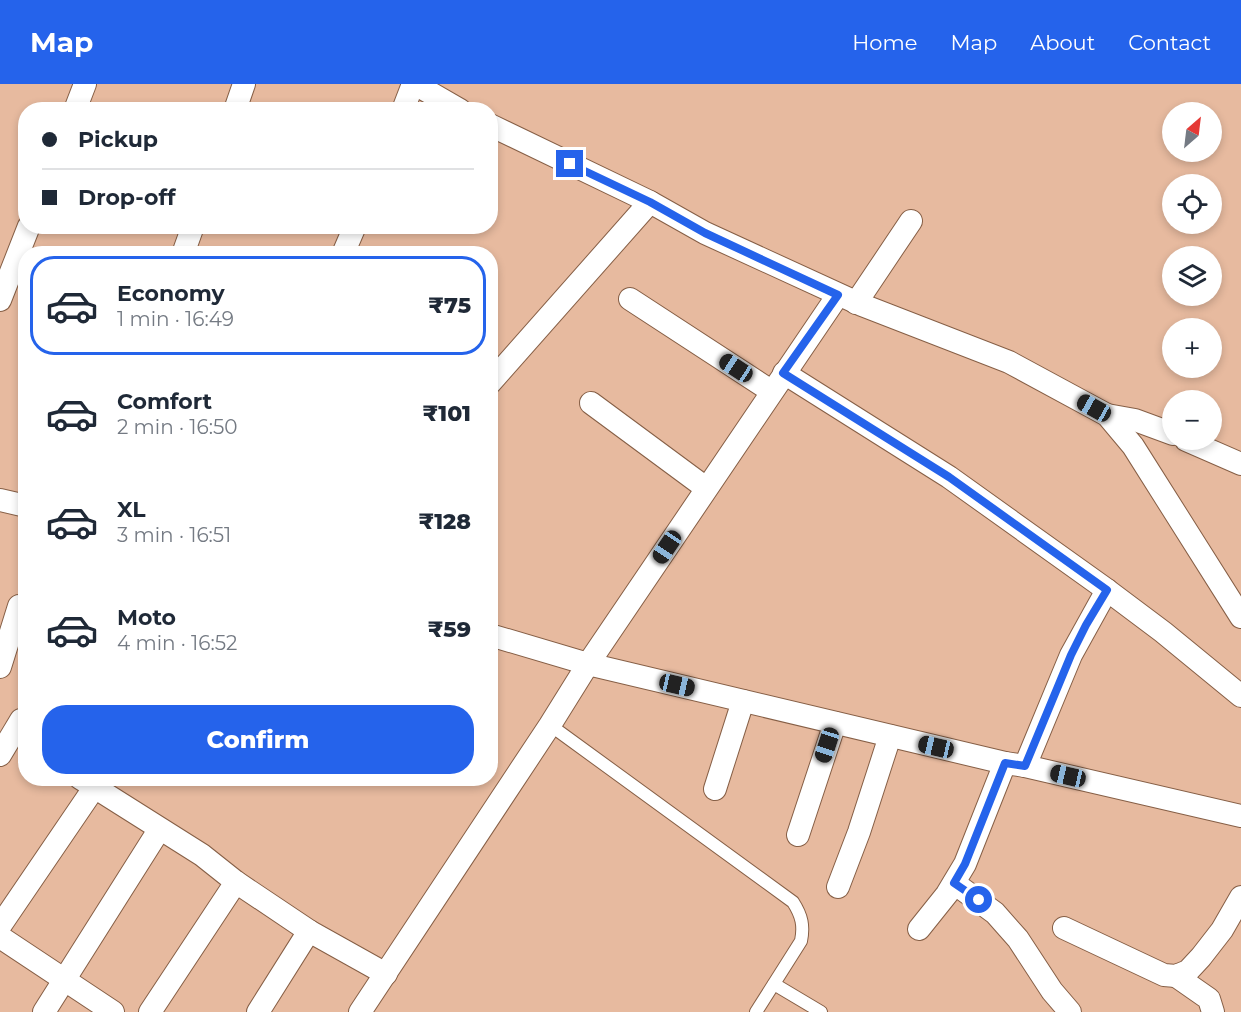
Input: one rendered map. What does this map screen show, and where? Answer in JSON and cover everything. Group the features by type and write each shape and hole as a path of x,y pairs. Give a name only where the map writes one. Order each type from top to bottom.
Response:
{"street":[{"path":"78,102 85,84"},
{"path":"238,102 244,84"},
{"path":"406,102 414,84 446,102"},
{"path":"498,129 650,202 705,233 847,299 1009,362 1107,415 1135,420 1162,430"},
{"path":"498,374 650,202"},
{"path":"360,1012 588,664 777,382 911,220"},
{"path":"0,300 18,254"},
{"path":"630,299 949,477 1107,590 1163,632 1241,696"},
{"path":"591,403 706,488"},
{"path":"1107,415 1133,446 1241,617"},
{"path":"1209,450 1241,464"},
{"path":"0,500 18,504"},
{"path":"919,929 954,883 965,864 1086,625 1107,590"},
{"path":"0,668 18,609"},
{"path":"498,636 588,664 1241,816"},
{"path":"715,789 743,701"},
{"path":"0,755 16,718"},
{"path":"798,835 835,723"},
{"path":"838,887 860,832 890,736"},
{"path":"0,926 85,786"},
{"path":"92,786 202,855 236,882 309,931 386,974"},
{"path":"44,1012 159,830"},
{"path":"150,1012 236,882"},
{"path":"954,883 995,913 1018,939 1052,991 1070,1012"},
{"path":"1064,928 1164,975 1176,976 1188,971 1201,957 1222,930 1241,897"},
{"path":"258,1012 309,931"},
{"path":"0,937 113,1012"},
{"path":"1176,976 1209,999 1213,1012"}],"lane":[{"path":"550,725 793,902 801,914 804,929 801,941 756,1012"},
{"path":"774,984 821,1012"}],"route":[{"path":"570,164 650,202 705,233 838,295 783,373 949,477 1107,590 1071,655 1025,766 1005,763 965,864 954,883 979,900"}]}
